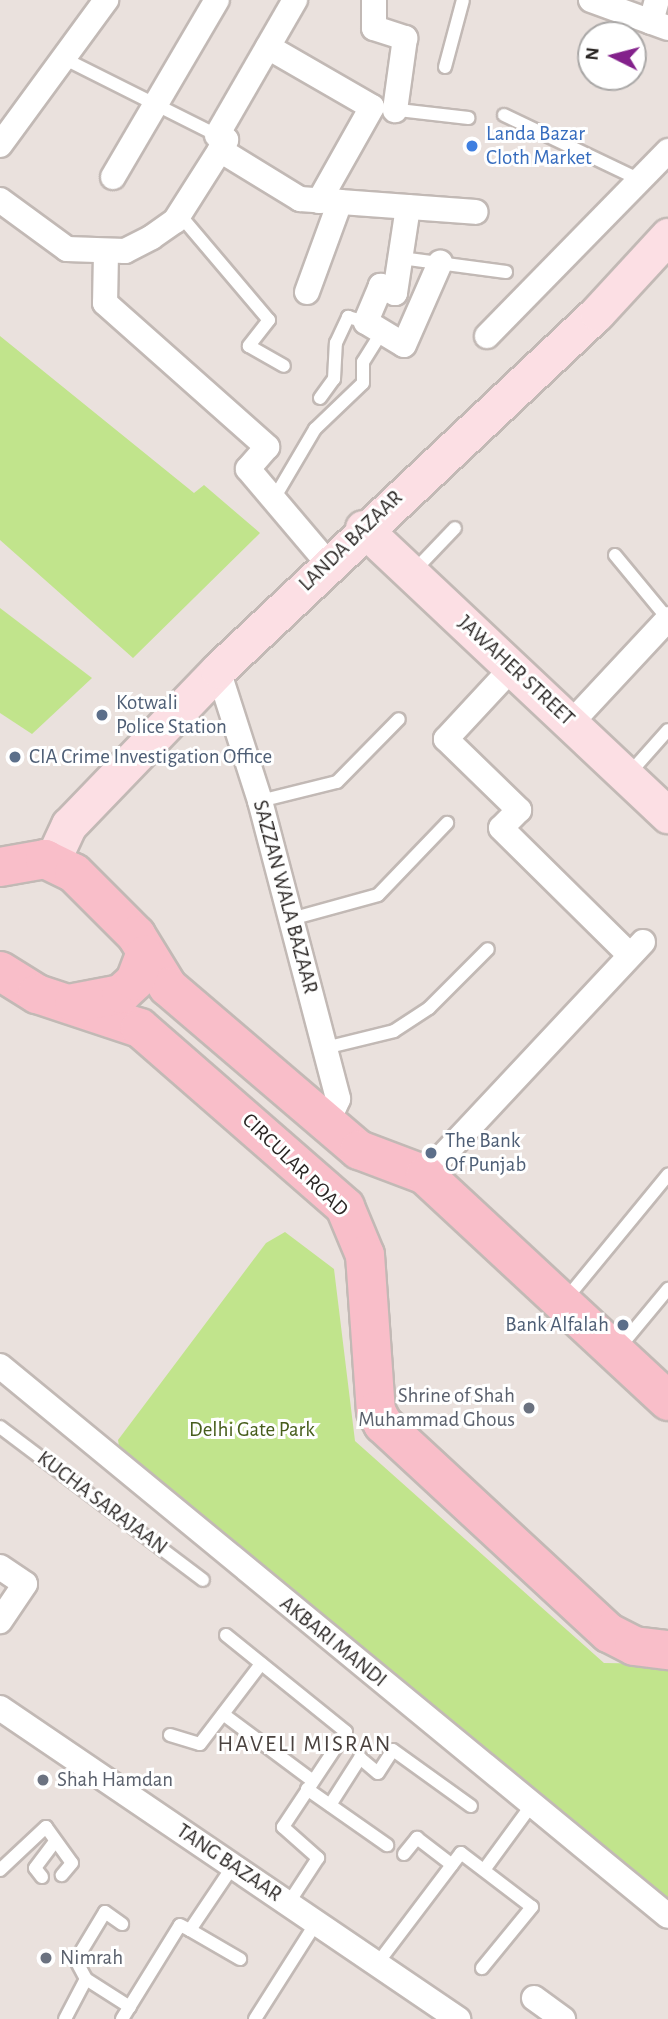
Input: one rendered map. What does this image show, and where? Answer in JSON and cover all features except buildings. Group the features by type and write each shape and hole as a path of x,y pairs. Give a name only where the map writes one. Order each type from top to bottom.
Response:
{"main road":[{"path":"18,860 118,915 168,987 327,1124 389,1164 425,1175 668,1401"},
{"path":"72,1003 121,994 135,981 145,954"},
{"name":"CIRCULAR ROAD","path":"3,980 139,1028 345,1207 365,1255 376,1411 383,1424 609,1633 634,1646 668,1650"},
{"path":"345,1207 389,1164"}],"street":[{"path":"0,145 106,0"},
{"path":"113,177 217,0"},
{"path":"0,200 67,249 106,253 152,237 179,214 295,0"},
{"path":"307,292 330,201 384,109 405,38 374,28 374,0"},
{"path":"591,0 659,17"},
{"path":"268,47 384,109"},
{"path":"219,142 300,199 476,212"},
{"path":"487,336 668,151"},
{"path":"408,207 395,293 381,286 374,327 404,345 440,263"},
{"name":"LANDA BAZAAR","path":"18,860 69,825 218,670 327,562 597,313 668,236"},
{"path":"106,253 105,303 267,447 248,469 272,502 327,562"},
{"name":"JAWAHER STREET","path":"363,528 668,815"},
{"path":"571,723 668,619"},
{"path":"425,1175 636,949 501,828 519,810 446,739 512,668"},
{"name":"SAZZAN WALA BAZAAR","path":"218,670 260,802 338,1099 327,1124"},
{"name":"AKBARI MANDI","path":"0,1366 38,1403 533,1803 668,1916"},
{"path":"0,1567 25,1584 0,1621"},
{"name":"TANG BAZAAR","path":"0,1708 316,1923 379,1962 458,2019"},
{"path":"534,1998 563,2019"}],"lane":[{"path":"445,67 463,0"},
{"path":"63,58 157,106 219,142"},
{"path":"384,109 468,118"},
{"path":"504,115 639,180"},
{"path":"179,214 269,320 249,346 284,366"},
{"path":"401,258 506,272"},
{"path":"272,502 315,429 363,383 363,362 374,327 348,317 336,343 334,379 320,398"},
{"path":"412,573 455,528"},
{"path":"615,555 668,619"},
{"path":"260,802 337,782 399,719"},
{"path":"628,776 668,730"},
{"path":"291,919 378,895 447,823"},
{"path":"324,1048 394,1031 429,1008 488,949"},
{"path":"563,1303 668,1175"},
{"path":"617,1351 668,1289"},
{"name":"KUCHA SARAJAAN","path":"0,1427 203,1580"},
{"path":"226,1635 346,1732 283,1826 318,1858 288,1904"},
{"path":"170,1735 200,1744 261,1664"},
{"path":"223,1714 310,1785 330,1805 387,1845"},
{"path":"330,1805 360,1758 378,1773 393,1750 471,1806"},
{"path":"484,1870 533,1803"},
{"path":"0,1870 46,1827 54,1843 72,1863 62,1875"},
{"path":"404,1854 416,1838 452,1865"},
{"path":"43,1877 35,1868 54,1843"},
{"path":"379,1962 461,1853 532,1907 482,1968"},
{"path":"190,1930 233,1866"},
{"path":"122,1923 105,1912 76,1960 86,1979 130,2007"},
{"path":"254,2019 316,1923"},
{"path":"122,2019 180,1925 240,1959"},
{"path":"65,2019 86,1979"}],"green space":[{"path":"0,336 194,493 204,485 260,533 133,658 0,540"},
{"path":"0,608 92,678 32,734 0,713"},
{"name":"Delhi Gate Park","path":"285,1232 334,1269 355,1441 604,1663 668,1664 668,1898 120,1452 118,1440 266,1243"}],"place":[{"name":"Landa Bazar Cloth Market","path":"472,146"},
{"name":"Kotwali Police Station","path":"102,715"},
{"name":"CIA Crime Investigation Office","path":"15,757"},
{"name":"The Bank Of Punjab","path":"431,1153"},
{"name":"Bank Alfalah","path":"623,1325"},
{"name":"Shrine of Shah Muhammad Ghous","path":"529,1408"},
{"name":"Shah Hamdan","path":"43,1780"},
{"name":"Nimrah","path":"46,1958"}],"district":[{"name":"HAVELI MISRAN","path":"305,1745"}]}
